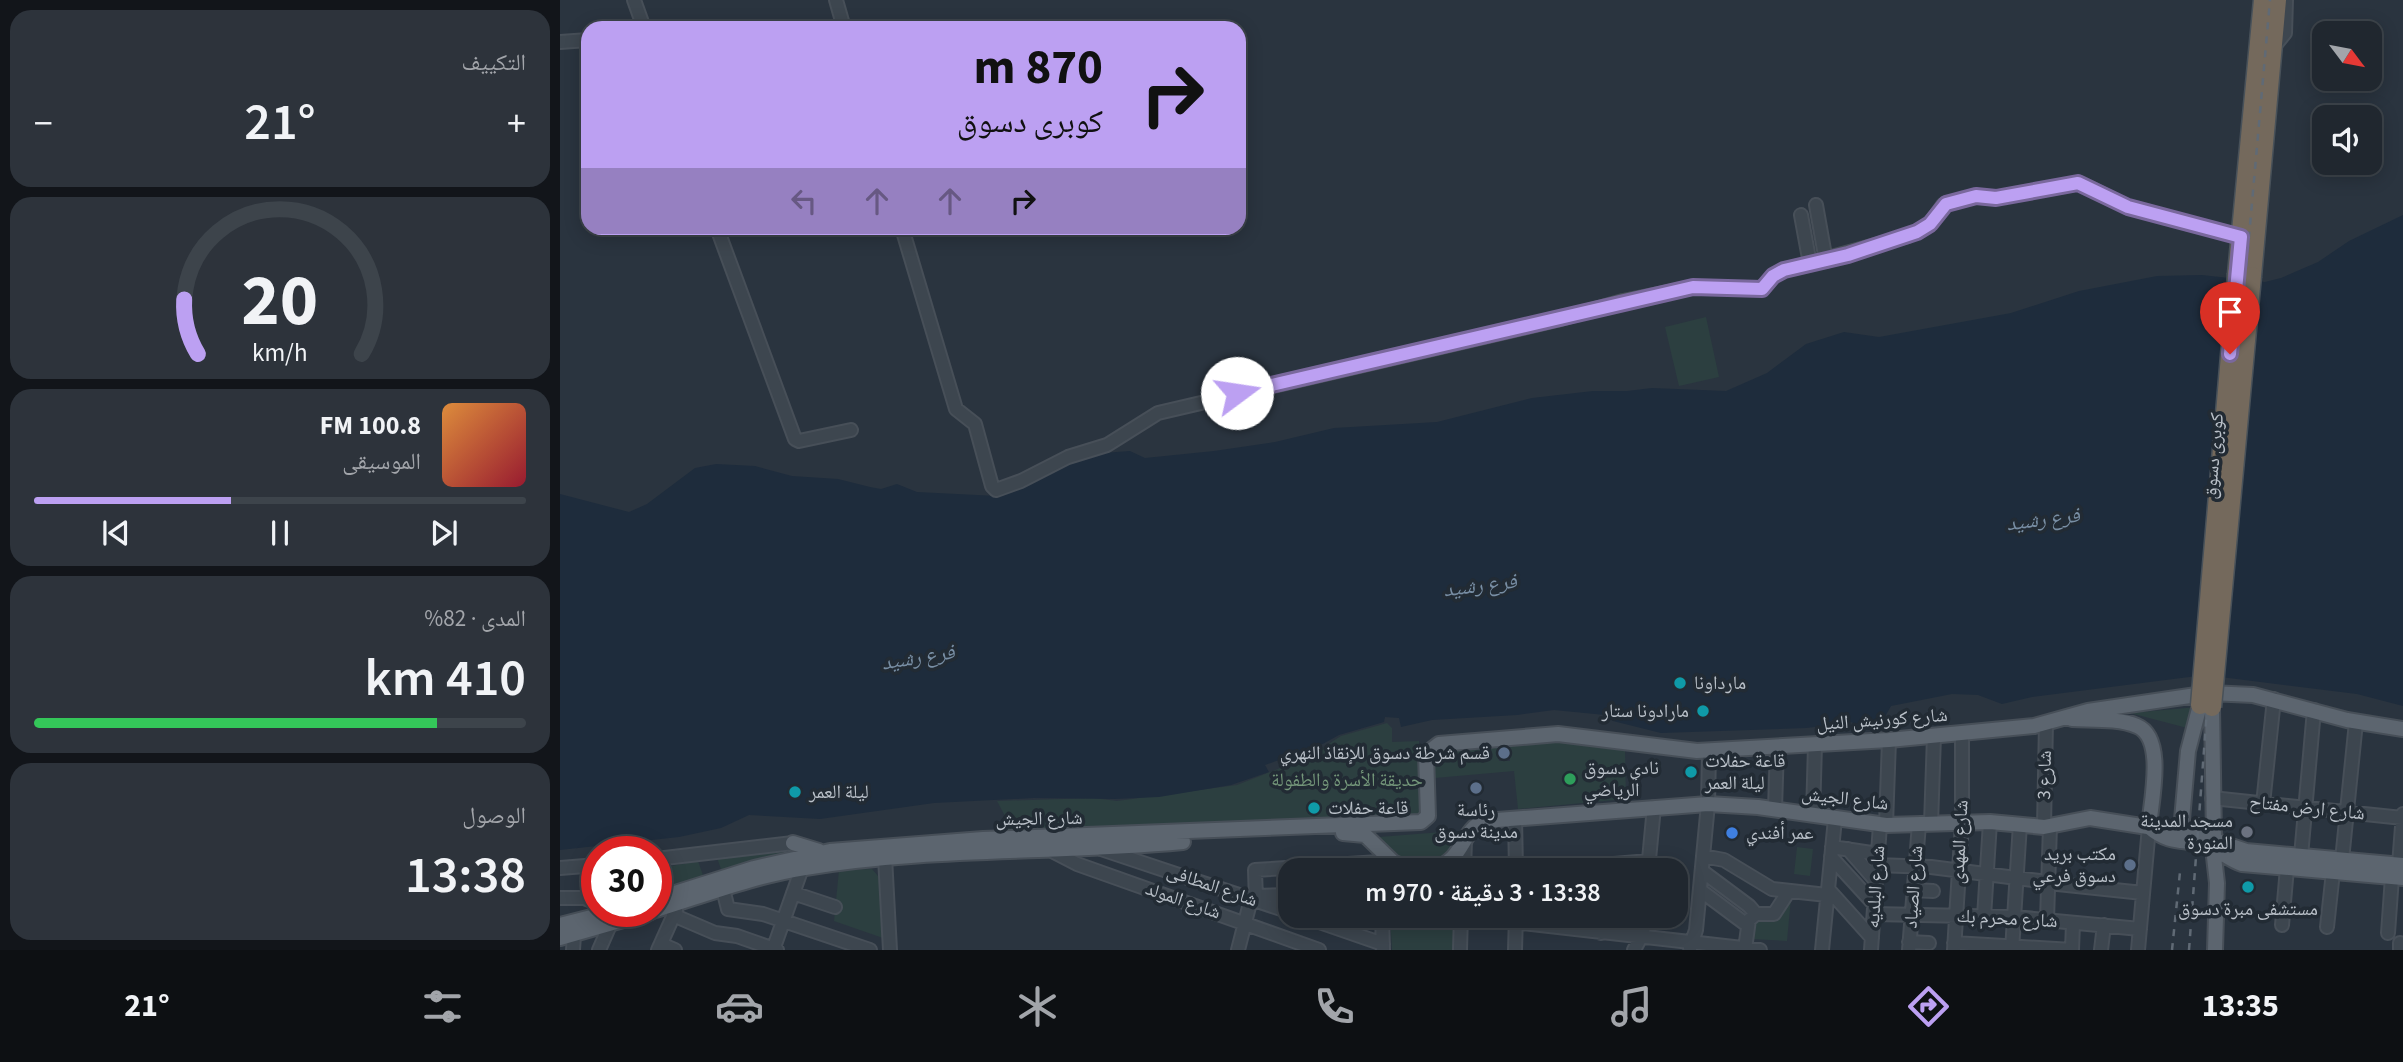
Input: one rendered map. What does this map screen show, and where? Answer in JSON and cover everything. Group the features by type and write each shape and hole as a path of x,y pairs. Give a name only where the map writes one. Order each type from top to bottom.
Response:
{"highway":[{"name":"كوبرى دسوق","path":"2206,706 2245,275 2272,50 2270,3"},
{"name":"كوبرى دسوق","path":"2245,275 2241,237 2257,66 2270,3"}],"main road":[{"name":"شارع كورنيش النيل","path":"1428,818 1426,754 1439,744 1558,734 1674,750 1709,751 1889,740 2053,720 2210,693 2274,699 2356,722 2403,729"},
{"path":"2206,706 2217,883 2215,950"},
{"path":"2180,831 2188,751 2206,706"},
{"path":"2053,720 2129,723 2145,731 2154,746 2149,827"},
{"name":"شارع الجيش","path":"1453,858 1479,823 1709,804 1774,809 1883,825 1990,822 2047,827 2090,818 2180,831 2213,844 2234,861 2333,872 2394,871"},
{"name":"شارع الجيش","path":"672,894 754,868 820,852 983,839 1421,822 1428,818"},
{"name":"شارع الجيش","path":"2149,827 2168,840 2342,860 2394,871"},
{"name":"شارع الجيش","path":"672,909 723,888 803,868 885,857 1356,832 1366,835 1389,858"},
{"path":"793,843 820,852"},
{"path":"2221,950 2226,874 2234,861"},
{"path":"560,925 581,921"},
{"path":"569,941 591,927"}],"street":[{"path":"634,0 642,21"},
{"path":"836,0 842,21"},
{"path":"560,42 581,40"},
{"path":"904,235 956,409 975,424 991,484 996,489 1021,481 1068,457 1111,443 1154,415 1557,320 1623,301 1693,287 1762,289 1776,274 1917,232 1930,224 1946,204 1976,196 1996,198 2080,183 2128,207 2241,237"},
{"path":"1816,205 1826,261"},
{"path":"1801,215 1810,264"},
{"path":"721,235 795,439 851,430"},
{"path":"2263,804 2274,699"},
{"path":"2301,856 2314,710"},
{"name":"شارع 3","path":"2047,920 2047,827 2053,720"},
{"path":"2342,860 2356,722"},
{"name":"شارع المهدى","path":"1954,946 1962,823 1962,733"},
{"name":"شارع الصياد","path":"1909,946 1915,866 1925,824 1934,736"},
{"name":"شارع البلديه","path":"1872,944 1889,740"},
{"path":"1813,815 1815,744"},
{"path":"1774,809 1777,747"},
{"path":"1691,947 1709,804 1709,751"},
{"name":"شارع ارض مفتاح","path":"2212,798 2403,817"},
{"path":"1650,858 1654,807"},
{"path":"2388,933 2403,817"},
{"path":"1515,818 1516,858"},
{"path":"1822,950 1835,819"},
{"path":"1984,917 1990,822"},
{"path":"2012,948 2020,824"},
{"path":"2138,950 2149,827"},
{"path":"1464,858 1465,842"},
{"path":"672,857 793,843"},
{"path":"1377,845 1378,858"},
{"name":"شارع المطافى","path":"1095,847 1278,907"},
{"name":"شارع المولد","path":"1048,849 1077,864 1245,923 1305,948 1319,950"},
{"path":"1832,852 1848,849 1878,860 1915,866 2143,893"},
{"path":"1848,849 1876,881"},
{"path":"1832,852 1874,909"},
{"path":"1703,856 1724,860 1767,887 1789,891 1828,892 1872,944"},
{"path":"885,857 890,950"},
{"path":"560,868 581,866"},
{"path":"1147,889 1155,866"},
{"path":"676,950 660,947 676,909 715,933 751,946 775,950 803,868"},
{"path":"2282,925 2287,868"},
{"path":"1238,950 1254,898 1254,872 1258,869 1278,869"},
{"path":"1702,871 1756,914 1774,914 1789,891"},
{"path":"2327,926 2333,872"},
{"path":"1192,905 1202,882"},
{"path":"723,888 727,908 752,911 870,950"},
{"path":"1700,890 1747,925"},
{"path":"1914,890 1933,891"},
{"path":"793,893 835,907"},
{"path":"1254,898 1278,896"},
{"path":"560,898 581,898"},
{"name":"شارع محرم بك","path":"1874,909 1912,915 2014,917 2140,929"},
{"path":"1745,949 1747,925 1756,914"},
{"path":"1954,946 2072,950 2073,923"},
{"path":"2101,950 2104,925"},
{"path":"600,950 606,927"},
{"path":"1340,928 1383,947 1382,928"},
{"path":"1460,950 1461,928"},
{"path":"1515,950 1516,928"},
{"path":"1582,928 1691,947 1760,950"},
{"path":"1601,928 1601,933"},
{"path":"1634,950 1643,928"},
{"path":"1909,946 1929,943"}],"green space":[{"path":"1706,317 1719,377 1679,386 1665,327"},
{"path":"2197,707 2191,729 2130,713"},
{"name":"حديقة الأسرة والطفولة","path":"1387,723 1392,728 1392,742 1419,741 1421,818 1109,833 1002,831 1006,818 997,801 1094,798 1117,801 1237,785 1308,757 1341,736"},
{"name":"نادي دسوق الرياضي","path":"1551,741 1585,742 1625,749 1626,799 1518,809 1514,771 1435,778 1434,757 1439,748 1497,744 1499,761 1510,761 1510,745"},
{"path":"1442,832 1453,837 1457,844 1442,858 1400,858 1387,848 1379,837"},
{"path":"1797,847 1813,849 1810,876 1794,874"},
{"path":"763,851 803,852 756,860 722,872 716,855"},
{"path":"698,861 704,878 672,888 672,866"},
{"path":"872,869 885,884 886,939 834,921 839,870"},
{"path":"1791,898 1787,941 1751,939 1751,925"},
{"path":"1391,928 1454,928 1453,950 1392,950"}],"water":[{"name":"فرع رشيد","path":"2403,215 2403,706 2357,694 2205,675 2032,697 2002,704 1978,695 1952,694 1891,706 1882,722 1856,724 1837,717 1824,726 1806,728 1661,733 1613,721 1605,715 1554,710 1432,720 1401,727 1399,718 1385,717 1384,722 1339,735 1290,762 1287,757 1265,765 1269,772 1231,785 1159,797 1034,798 934,803 820,819 749,815 721,828 679,837 581,836 581,848 560,850 560,494 629,512 647,504 695,468 716,464 755,466 792,476 838,479 881,489 897,484 917,492 997,496 1082,458 1103,453 1130,451 1145,458 1214,451 1275,442 1334,428 1437,422 1532,398 1593,391 1652,388 1726,391 1767,373 1806,344 1844,332 1879,337 2011,313 2079,291 2157,276 2202,275 2265,282 2318,262 2349,241"}],"railway":[{"path":"2189,950 2207,710 2270,0"},
{"path":"2172,950 2180,872"}],"place":[{"name":"مارداونا","path":"1680,683"},
{"name":"مارادونا ستار","path":"1703,711"},
{"name":"قسم شرطة دسوق للإنقاذ النهري","path":"1504,753"},
{"name":"قاعة حفلات ليلة العمر","path":"1691,772"},
{"name":"نادي دسوق الرياضي","path":"1570,779"},
{"name":"رئاسة مدينة دسوق","path":"1476,788"},
{"name":"ليلة العمر","path":"795,792"},
{"name":"قاعة حفلات","path":"1314,808"},
{"name":"مسجد المدينة المنورة","path":"2247,832"},
{"name":"عمر أفندي","path":"1732,833"},
{"name":"مكتب بريد دسوق فرعي","path":"2130,865"},
{"name":"مستشفى مبرة دسوق","path":"2248,887"}],"route":[{"path":"1237,393 1557,320 1623,301 1693,287 1762,289 1773,276 1784,270 1835,259 1917,232 1930,224 1946,204 1976,196 1996,198 2080,183 2128,207 2241,237 2230,354"}]}
